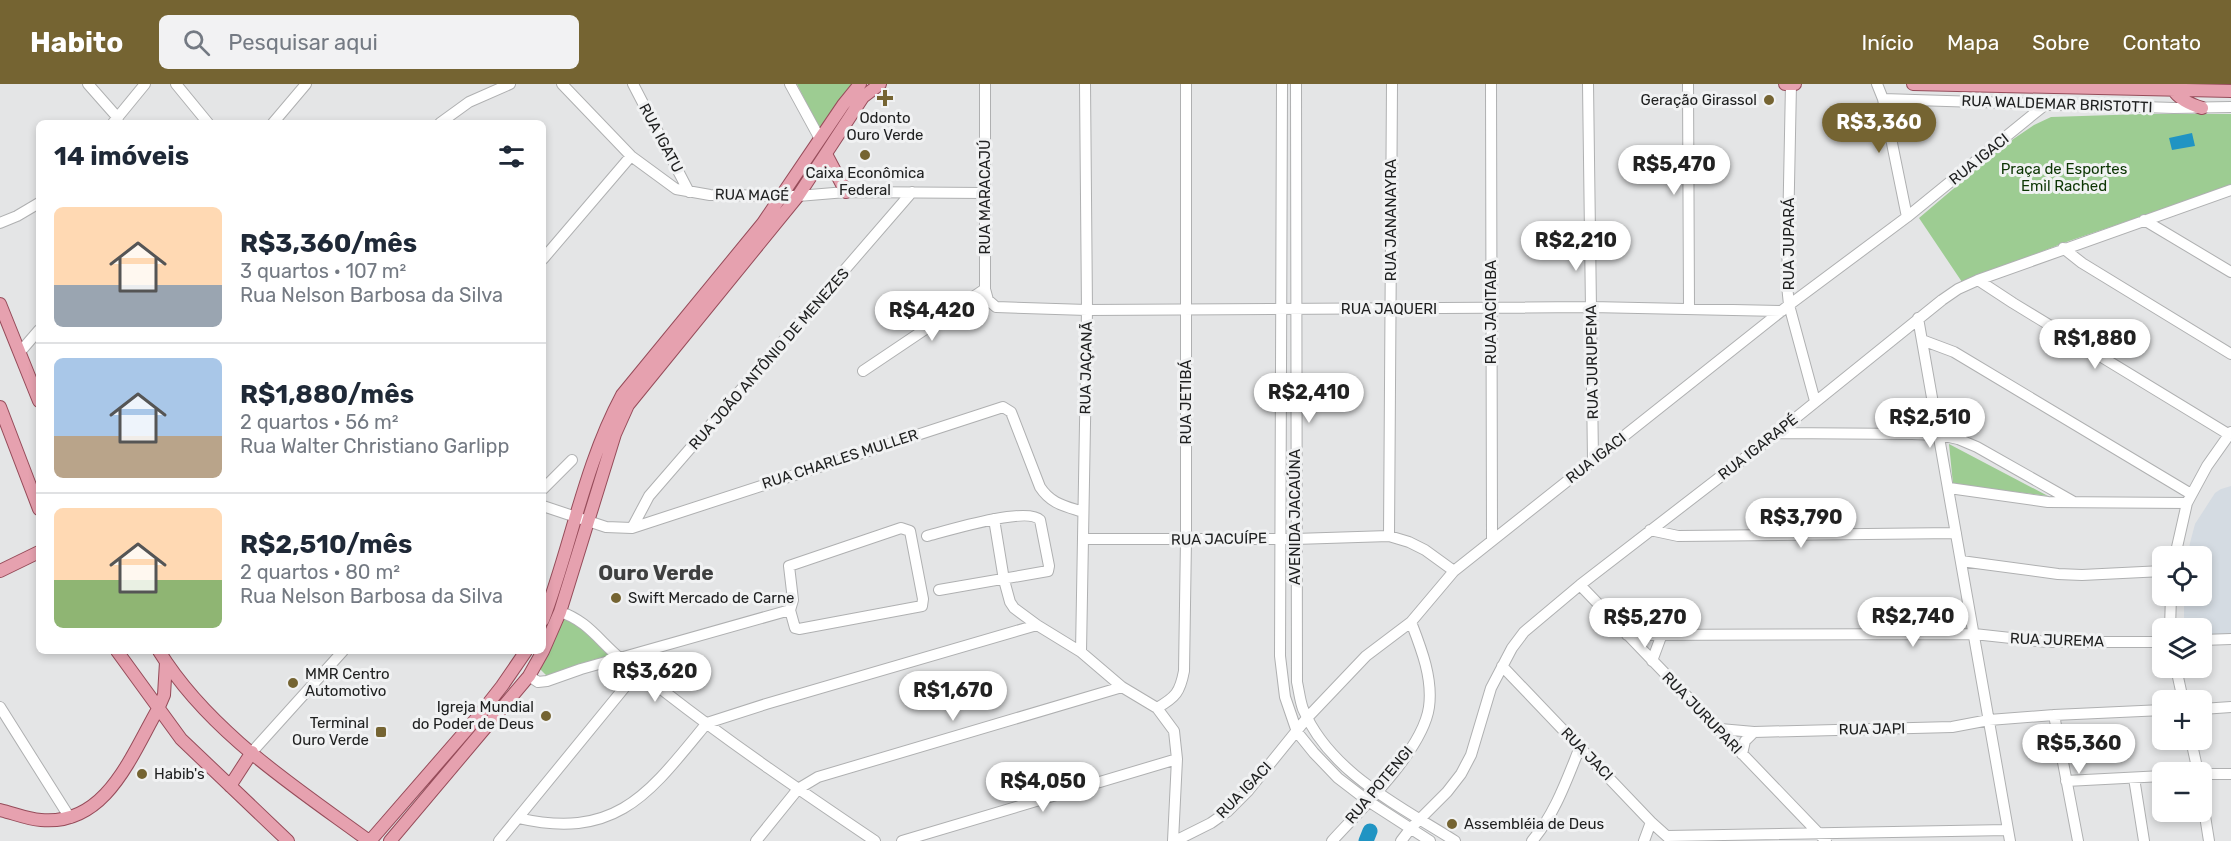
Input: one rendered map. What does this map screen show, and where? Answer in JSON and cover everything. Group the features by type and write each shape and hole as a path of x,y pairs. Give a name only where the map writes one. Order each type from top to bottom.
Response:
{"main road":[{"path":"546,610 574,518 607,424 622,395 784,195 820,139 860,84"},
{"path":"546,644 560,612 615,434 628,405 798,196 863,97 880,84"},
{"path":"1785,84 1792,84"},
{"path":"1912,84 2172,87 2231,91"},
{"path":"2172,87 2188,103 2202,108"},
{"path":"826,154 846,192"},
{"path":"0,304 36,393"},
{"path":"0,406 36,501"},
{"path":"0,571 36,553"},
{"path":"546,619 560,612"},
{"path":"119,654 181,739 288,841"},
{"path":"390,841 529,676 541,654"},
{"path":"164,655 186,688 224,728 287,782 370,841 477,717 523,656"},
{"path":"0,810 41,820 70,818 85,812 111,789 164,695 164,655"},
{"path":"523,656 529,676"},
{"path":"477,717 486,728"},
{"path":"230,786 252,752"}],"street":[{"path":"88,84 116,120 145,84"},
{"path":"176,84 206,120"},
{"path":"276,120 306,84"},
{"path":"444,120 489,88 510,84"},
{"name":"RUA MAGÉ","path":"562,84 631,156 666,184 676,189 710,195 798,196 846,192 985,193"},
{"name":"RUA IGATU","path":"633,84 689,192"},
{"path":"790,84 820,139"},
{"name":"RUA MARACAJÚ","path":"985,84 985,289"},
{"name":"RUA JAÇANÃ","path":"1081,652 1087,310 1085,84"},
{"name":"RUA JETIBÁ","path":"1158,708 1173,699 1181,687 1184,671 1186,84"},
{"name":"AVENIDA JACAÚNA","path":"1282,84 1280,656 1285,697 1297,732 1338,778 1368,801 1430,841"},
{"name":"AVENIDA JACAÚNA","path":"1296,84 1295,538 1297,682 1302,706 1326,748 1344,766 1377,791 1455,841"},
{"name":"RUA JANANAYRA","path":"1389,536 1392,84"},
{"name":"RUA JACITABA","path":"1491,84 1492,539"},
{"name":"RUA JURUPEMA","path":"1588,84 1593,460"},
{"path":"1688,84 1689,308"},
{"name":"RUA JUPARÁ","path":"1792,84 1786,308 1815,401"},
{"path":"1877,84 1883,99 1907,217"},
{"name":"RUA WALDEMAR BRISTOTTI","path":"1883,99 2231,107"},
{"name":"RUA IGACI","path":"1174,841 1211,823 1227,811 1248,790 1307,718 1366,656 1411,622 1454,571 1786,308 1907,217 2046,104"},
{"path":"546,255 631,156"},
{"name":"RUA IGARAPÉ","path":"1401,841 1461,774 1471,755 1491,688 1512,648 1524,632 1580,585 1777,433 1918,318 1958,289 1978,279 2231,190"},
{"name":"RUA JOÃO ANTÔNIO DE MENEZES","path":"632,528 650,496 912,192"},
{"path":"0,223 36,205"},
{"path":"2145,220 2231,272"},
{"path":"2063,248 2082,263 2231,354"},
{"path":"1978,279 2013,303 2230,433 2189,498 2177,546"},
{"path":"863,371 985,289"},
{"name":"RUA JAQUERI","path":"985,289 988,300 996,307 1087,310 1786,308"},
{"path":"1670,838 1817,832 2009,836 1918,318"},
{"path":"20,352 36,333"},
{"path":"1922,340 1954,352 2189,498"},
{"name":"RUA CHARLES MULLER","path":"546,507 574,518 612,528 632,528 998,407 1011,412 1040,487 1046,496 1058,504 1083,512"},
{"path":"1777,433 1940,435 1958,439 1977,447 2074,502"},
{"path":"546,486 572,460"},
{"path":"1949,488 2048,502 2189,498"},
{"path":"927,536 994,519 1034,515 1039,518 1049,566 1045,573 939,590"},
{"path":"994,519 1004,580 1014,608 1081,652 1122,687 1158,708 1174,731 1177,759 1174,841"},
{"path":"901,528 910,531 923,599 922,606 799,629 794,626 789,610 793,600 789,566 901,528"},
{"path":"1650,530 1678,536 1956,533"},
{"name":"RUA JACUÍPE","path":"1083,539 1389,536 1425,550 1454,571"},
{"path":"1961,561 2058,574 2152,572"},
{"name":"RUA JURUPARI","path":"1580,585 1826,841"},
{"path":"529,676 538,682 547,681 789,610"},
{"path":"560,612 572,616 588,627 620,658 707,723 875,841"},
{"name":"RUA POTENGI","path":"1332,841 1377,791 1416,740 1429,709 1428,680 1411,622"},
{"path":"518,818 555,826 597,822 618,815 639,802 707,723 1037,625"},
{"name":"RUA JUREMA","path":"1627,634 1974,634 2048,642 2152,642"},
{"path":"1652,661 1662,634"},
{"path":"2212,640 2231,639"},
{"path":"252,752 340,654"},
{"name":"RUA JACI","path":"1502,666 1651,822 1670,838"},
{"path":"499,841 638,671"},
{"path":"756,841 798,789 818,777 1122,687"},
{"path":"0,707 70,818"},
{"path":"2212,708 2231,707"},
{"name":"RUA JAPI","path":"1720,729 1754,732 1952,728 1989,720 2152,711"},
{"path":"2054,715 2078,841"},
{"path":"1742,754 1745,741 1754,732"},
{"path":"1533,841 1560,796 1580,747"},
{"path":"902,841 1177,759"},
{"path":"2212,773 2231,774"},
{"path":"2066,781 2152,777"},
{"path":"2134,778 2144,841"},
{"path":"1644,841 1651,822"},
{"path":"2206,822 2209,841"}],"shaded area":[{"path":"2231,486 2231,636 2212,637 2212,618 2184,618 2184,606 2212,606 2212,546 2190,546 2195,524 2215,493"}],"green space":[{"path":"797,84 854,84 820,131"},
{"name":"Praça de Esportes Emil Rached","path":"2231,114 2231,186 2069,241 1962,282 1919,218 2006,144 2034,125 2051,117"},
{"path":"1949,444 2048,496 1953,484"},
{"path":"561,617 587,630 610,658 553,678 546,675 540,669"}],"water":[{"path":"2192,133 2195,146 2172,150 2169,138"}],"waterway":[{"path":"1366,841 1370,831"}],"place":[{"name":"Odonto Ouro Verde","path":"885,98"},
{"name":"Geração Girassol","path":"1769,100"},
{"name":"Caixa Econômica Federal","path":"865,155"},
{"name":"Swift Mercado de Carne","path":"616,598"},
{"name":"MMR Centro Automotivo","path":"293,683"},
{"name":"Igreja Mundial do Poder de Deus","path":"546,716"},
{"name":"Terminal Ouro Verde","path":"381,732"},
{"name":"Habib's","path":"142,774"},
{"name":"Assembléia de Deus","path":"1452,824"}],"district":[{"name":"Ouro Verde","path":"656,572"}]}
